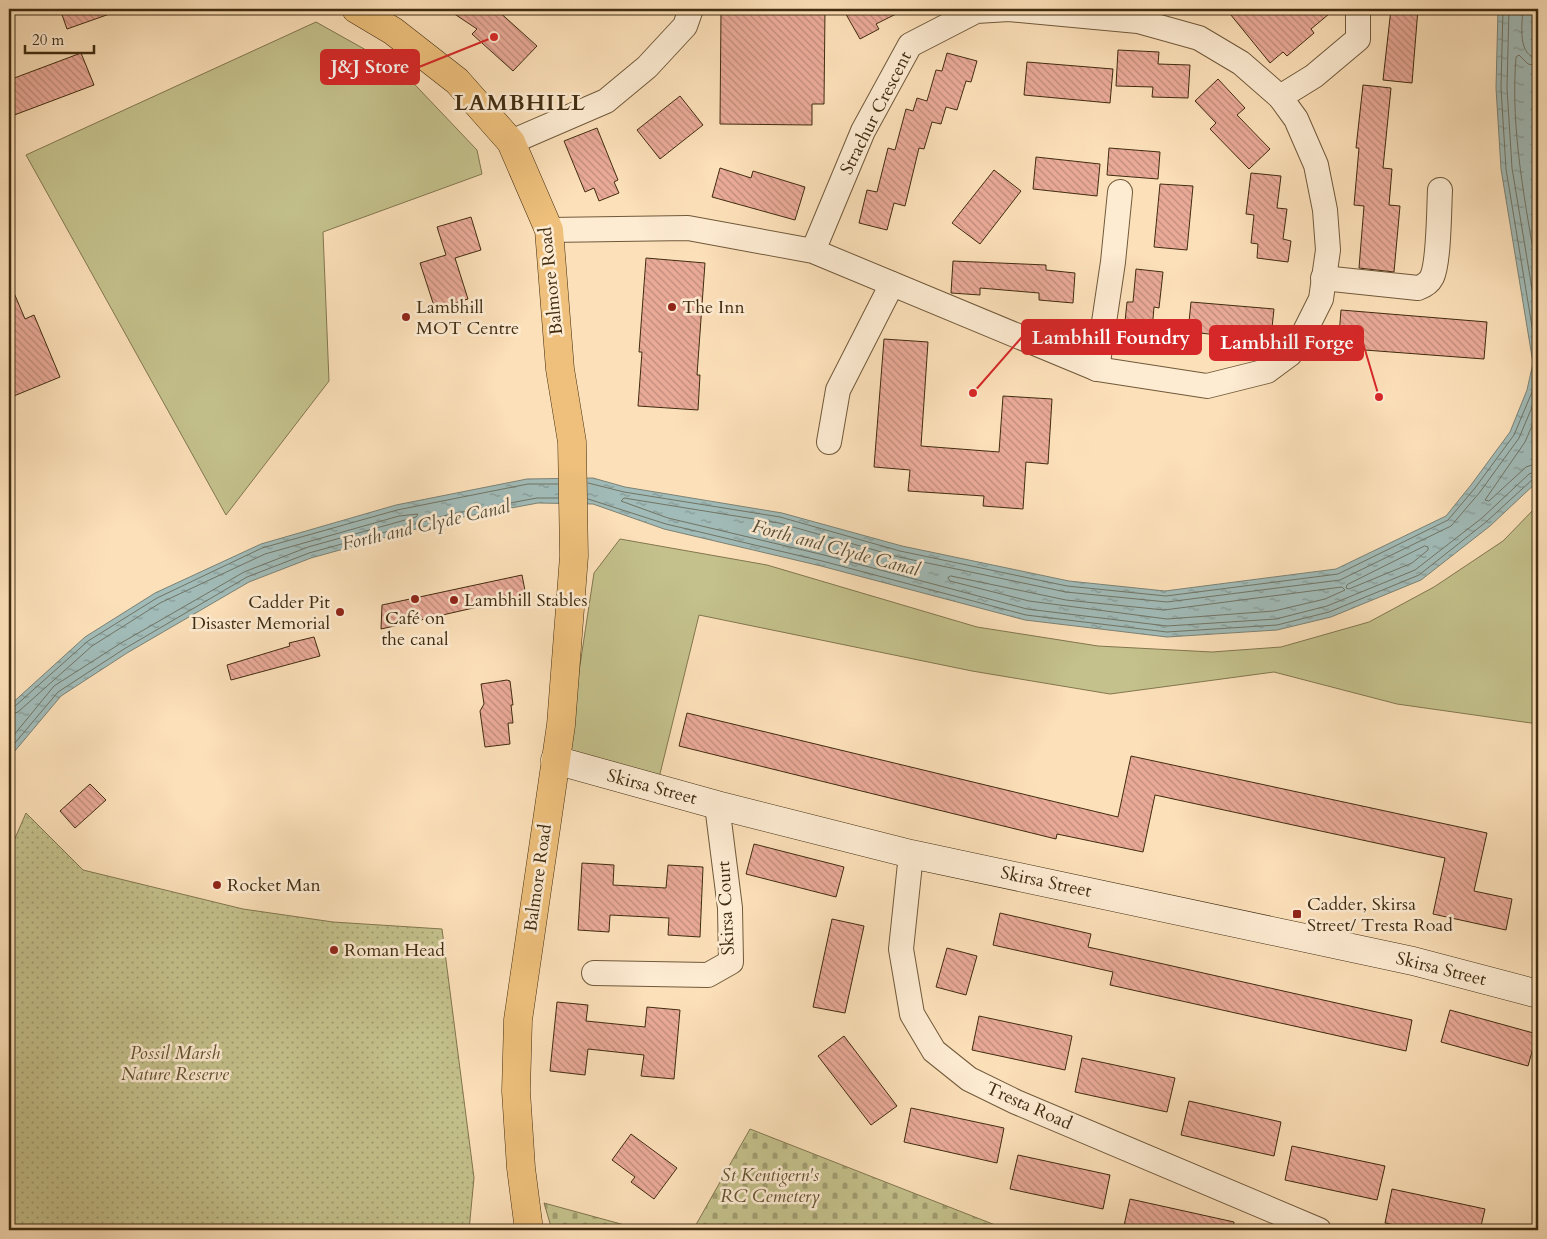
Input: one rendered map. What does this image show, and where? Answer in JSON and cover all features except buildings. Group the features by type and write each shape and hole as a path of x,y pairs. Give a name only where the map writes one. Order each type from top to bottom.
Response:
{"main road":[{"name":"Balmore Road","path":"356,9 394,30 457,81 511,142 549,230 560,369 572,442 575,525 571,614 555,760 518,1020 516,1091 521,1168 529,1230"}],"street":[{"path":"511,142 606,101 647,68 685,26 691,9"},
{"name":"Strachur Crescent","path":"549,230 688,228 813,251 1097,369 1207,386 1268,371 1290,354 1304,333 1321,299 1328,250 1325,210 1316,165 1296,120 1280,97 1241,63 1199,38 1139,15 995,9 976,12 910,45 863,131 813,251"},
{"path":"1280,97 1314,76 1358,39 1358,9"},
{"path":"1323,278 1418,288 1424,286 1429,282 1434,270 1440,190"},
{"path":"1097,369 1113,262 1120,192"},
{"path":"829,442 838,390 892,284"},
{"name":"Skirsa Street","path":"555,760 717,805 911,854 1413,961 1538,994"},
{"name":"Skirsa Court","path":"594,973 708,975 731,962 730,908 717,805"},
{"name":"Tresta Road","path":"911,854 901,949 912,1014 934,1051 969,1079 1016,1102 1319,1230"}],"green space":[{"path":"316,22 400,69 477,150 482,174 323,232 329,381 226,515 26,155"},
{"path":"1538,505 1538,724 1397,704 1274,672 1110,694 972,671 699,615 658,782 566,757 594,573 620,539 767,565 977,627 1098,646 1212,652 1281,647 1369,622 1434,587 1503,541"},
{"name":"Possil Marsh Nature Reserve","path":"26,813 83,870 243,909 333,922 442,929 474,1178 469,1230 9,1230 9,852"},
{"name":"St Kentigern's RC Cemetery","path":"750,1129 1008,1230 693,1230"},
{"path":"544,1203 643,1230 552,1230"}],"water":[{"name":"Forth and Clyde Canal","path":"1498,9 1534,9 1533,28 1538,60 1538,481 1490,526 1421,580 1331,617 1277,630 1167,637 1025,620 821,566 664,529 593,504 538,503 452,519 311,558 249,582 127,653 61,696 9,758 9,706 85,637 155,593 261,544 396,505 527,479 593,478 625,487 782,513 902,546 1069,581 1165,591 1336,569 1446,516 1510,432 1527,390 1533,363 1501,169 1496,88"}],"place":[{"name":"J&J Store","path":"494,37"},
{"name":"The Inn","path":"672,307"},
{"name":"Lambhill MOT Centre","path":"406,317"},
{"name":"Lambhill Foundry","path":"973,393"},
{"name":"Lambhill Forge","path":"1379,397"},
{"name":"Café on the canal","path":"415,599"},
{"name":"Lambhill Stables","path":"454,600"},
{"name":"Cadder Pit Disaster Memorial","path":"340,612"},
{"name":"Rocket Man","path":"217,885"},
{"name":"Cadder, Skirsa Street/ Tresta Road","path":"1297,914"},
{"name":"Roman Head","path":"334,950"}],"district":[{"name":"LAMBHILL","path":"520,103"}]}
